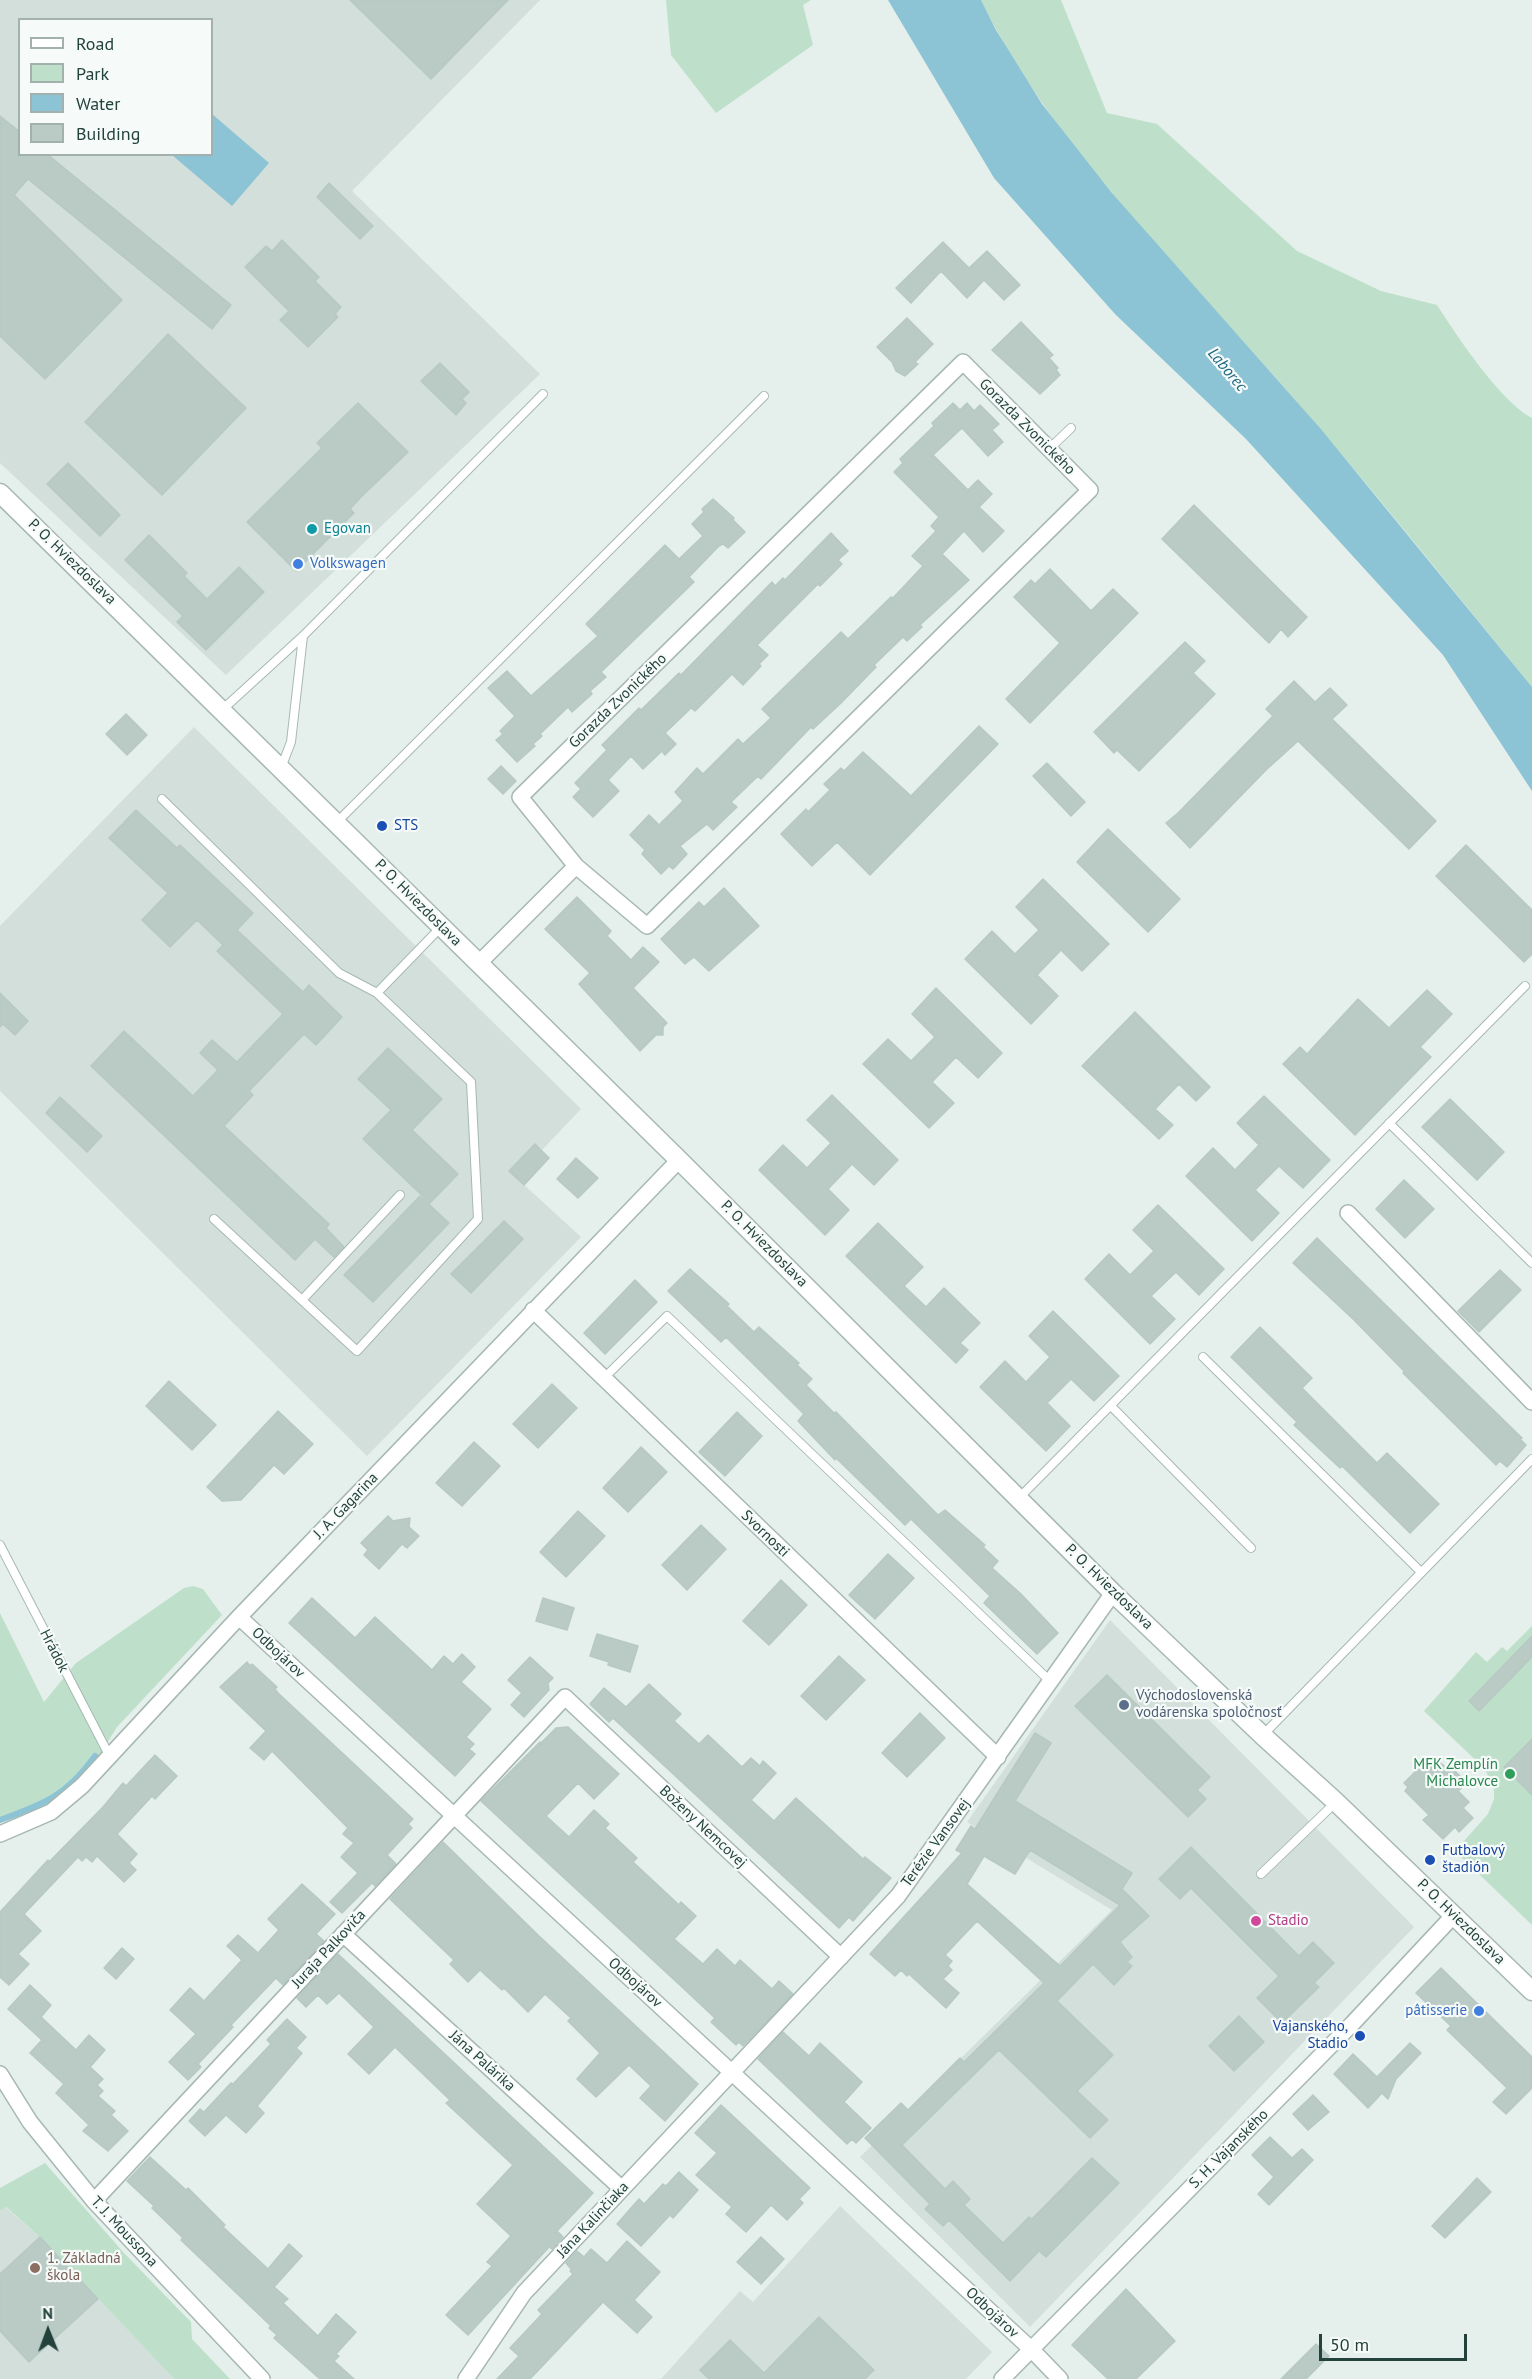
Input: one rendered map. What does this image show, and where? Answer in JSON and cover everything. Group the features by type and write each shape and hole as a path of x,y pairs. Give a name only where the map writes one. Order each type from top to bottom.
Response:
{"street":[{"name":"Gorazda Zvonického","path":"963,362 1090,490 646,926 576,866 520,797 963,362"},
{"name":"P. O. Hviezdoslava","path":"0,494 92,581 221,711 680,1160 1113,1593 1336,1802 1532,1991"},
{"path":"479,963 576,866"},
{"name":"J. A. Gagarina","path":"0,1834 51,1812 82,1786 239,1617 680,1160"},
{"path":"1348,1213 1532,1402"},
{"name":"Svornosti","path":"533,1310 998,1756"},
{"name":"Terézie Vansovej","path":"733,2072 898,1896 1113,1593"},
{"name":"Odbojárov","path":"239,1617 452,1816 733,2072 1031,2349 1060,2379"},
{"name":"Juraja Palkoviča","path":"94,2201 565,1697"},
{"name":"Boženy Nemcovej","path":"565,1697 842,1957"},
{"name":"S. H. Vajanského","path":"1002,2379 1352,2024 1453,1916"},
{"name":"Jána Palárika","path":"343,1934 622,2189"},
{"name":"Jána Kalinčiaka","path":"466,2379 524,2293 733,2072"},
{"name":"T. J. Moussona","path":"0,2074 30,2122 94,2201 262,2379"}],"lane":[{"path":"221,711 303,636 543,394"},
{"path":"336,823 764,396"},
{"path":"1049,449 1071,428"},
{"path":"281,770 291,742 303,636"},
{"path":"162,799 339,973 377,993 471,1082 478,1219 357,1351 214,1218"},
{"path":"377,993 442,926"},
{"path":"1019,1498 1525,986"},
{"path":"1389,1123 1532,1263"},
{"path":"302,1300 400,1195"},
{"path":"603,1379 667,1316 1051,1682"},
{"path":"1203,1358 1421,1572"},
{"path":"1110,1406 1251,1548"},
{"path":"1262,1735 1532,1459"},
{"name":"Hrádok","path":"0,1545 109,1755"},
{"path":"1261,1874 1336,1802"}],"shaded area":[{"path":"0,0 540,0 352,191 540,374 226,675 0,463"},
{"path":"194,727 581,1109 542,1150 535,1144 509,1171 581,1237 367,1456 0,1091 0,926"},
{"path":"1110,1620 1414,1927 1030,2327 860,2157 1112,1910 967,1822"},
{"path":"840,2206 992,2352 966,2379 661,2379 740,2291 753,2302"},
{"name":"1. Základná škola","path":"5,2207 40,2237 174,2379 0,2379 0,2211"}],"green space":[{"path":"666,0 811,0 803,5 813,45 716,113 671,55"},
{"path":"981,0 1061,0 1107,113 1157,124 1297,251 1381,291 1437,305 1494,383 1520,410 1532,418 1532,687 1341,453 1115,198 1042,102 1009,52"},
{"path":"193,1586 203,1589 222,1615 117,1727 98,1758 37,1809 0,1823 0,1613 44,1702 76,1663 184,1588"},
{"name":"MFK Zemplín Michalovce","path":"1532,1626 1532,1925 1455,1851 1488,1814 1494,1799 1494,1789 1485,1769 1424,1711 1476,1652 1487,1662 1502,1647 1507,1651"},
{"path":"45,2163 124,2253 191,2322 192,2339 230,2379 174,2379 40,2237 6,2207 0,2211 0,2188"}],"water":[{"name":"Laborec","path":"888,0 981,0 996,30 1042,104 1111,192 1320,428 1532,687 1532,791 1443,655 1246,439 1115,314 994,178"},
{"path":"213,115 269,163 232,206 173,156 213,156"}],"building":[{"path":"350,0 508,0 431,79"},
{"path":"0,116 18,130 18,156 49,156 231,305 212,329 28,179 14,195 122,300 45,379 0,336"},
{"path":"329,183 373,226 360,239 317,197"},
{"path":"282,240 319,277 315,281 341,307 335,314 338,317 308,347 280,320 289,311 245,267 266,246 272,251"},
{"path":"943,242 969,268 987,251 1020,285 1004,300 984,280 967,298 941,271 911,303 896,288"},
{"path":"907,318 933,344 915,362 918,364 905,376 896,371 892,362 877,347"},
{"path":"1021,322 1053,355 1049,358 1058,368 1056,370 1060,375 1040,394 992,350"},
{"path":"168,334 246,408 162,495 85,422"},
{"path":"440,363 469,392 462,399 466,403 456,415 421,381"},
{"path":"358,403 408,452 361,497 350,509 354,513 296,571 247,522 322,448 317,443"},
{"path":"953,403 960,410 967,403 974,411 980,405 999,424 992,430 1003,442 988,456 962,428 933,455 968,490 978,480 992,494 979,507 1004,531 983,552 964,531 942,554 969,580 920,625 922,627 907,641 903,637 874,665 876,667 841,703 813,729 811,727 761,779 758,776 731,802 737,807 713,830 707,824 680,846 687,854 673,869 669,866 661,874 642,854 645,850 630,835 649,815 659,825 683,801 675,792 697,768 703,774 738,739 743,744 771,718 762,709 841,632 848,639 891,597 893,598 923,566 912,556 936,531 931,526 939,517 894,472 903,463 900,459 934,426 932,423"},
{"path":"68,463 120,515 100,536 47,484"},
{"path":"713,499 734,518 733,520 745,532 728,548 723,544 719,546 689,577 694,582 601,672 606,677 590,691 592,694 572,712 568,707 540,734 542,736 533,744 535,746 517,762 496,740 503,734 500,731 515,716 488,688 507,671 531,696 598,636 586,624 665,545 679,559 703,536 692,524 704,512 702,509"},
{"path":"1194,505 1307,617 1288,637 1281,629 1269,643 1162,539"},
{"path":"831,533 848,551 838,560 842,564 820,586 818,584 757,645 768,655 759,664 761,666 743,685 732,674 695,711 691,708 665,733 676,744 665,755 662,751 643,769 631,756 608,780 619,791 593,817 573,797 581,789 575,783 607,750 602,745 639,708 641,710 679,673 681,675 772,582 775,586 783,578 785,580"},
{"path":"149,535 187,573 184,576 207,599 239,567 264,592 206,650 177,622 183,616 125,560"},
{"path":"1050,569 1091,611 1113,589 1138,613 1030,723 1006,699 1060,643 1014,597 1031,580 1035,584"},
{"path":"1185,642 1205,661 1193,673 1215,694 1139,771 1117,750 1114,753 1094,732"},
{"path":"1294,681 1315,702 1330,688 1347,705 1332,719 1436,821 1409,849 1298,741 1266,770 1190,848 1166,823 1273,716 1266,709"},
{"path":"126,714 147,735 127,755 106,734"},
{"path":"979,726 998,744 870,875 837,842 812,866 781,834 806,809 808,812 830,790 824,784 841,768 844,771 863,752 911,796"},
{"path":"1047,763 1085,802 1071,816 1033,776"},
{"path":"501,766 516,781 503,794 488,779"},
{"path":"136,810 177,848 180,845 253,913 237,930 303,992 309,985 342,1017 316,1045 304,1034 249,1091 253,1095 224,1126 329,1224 326,1228 344,1247 334,1257 315,1239 295,1260 91,1066 124,1031 193,1096 218,1070 200,1053 212,1040 237,1062 283,1014 217,951 223,945 197,920 170,947 142,920 168,893 109,838"},
{"path":"1108,829 1180,899 1148,932 1077,862"},
{"path":"1466,845 1532,910 1532,954 1524,962 1436,876"},
{"path":"1043,879 1109,944 1082,971 1061,950 1037,975 1058,996 1031,1024 965,959 992,931 1015,954 1039,930 1016,907"},
{"path":"724,888 759,926 709,971 694,957 685,964 661,939 699,902 704,907"},
{"path":"577,897 611,931 607,936 631,960 643,947 659,962 633,988 667,1023 663,1027 663,1035 656,1035 640,1051 579,984 590,973 545,929"},
{"path":"936,988 1002,1053 978,1078 956,1057 932,1082 954,1103 929,1128 863,1064 888,1039 911,1061 935,1037 912,1014"},
{"path":"1427,990 1452,1014 1420,1047 1431,1057 1355,1135 1283,1064 1300,1047 1307,1054 1358,999 1389,1028"},
{"path":"0,993 28,1021 15,1035 3,1024 0,1027"},
{"path":"1135,1012 1210,1087 1196,1101 1179,1084 1155,1109 1173,1125 1159,1139 1082,1066"},
{"path":"388,1048 442,1099 412,1130 458,1174 430,1203 363,1139 391,1110 358,1079"},
{"path":"832,1095 898,1160 874,1185 852,1164 828,1189 849,1210 825,1235 759,1170 783,1145 807,1168 831,1143 807,1120"},
{"path":"1264,1096 1330,1160 1303,1188 1279,1166 1255,1190 1279,1213 1252,1241 1186,1176 1213,1148 1235,1170 1259,1145 1237,1123"},
{"path":"60,1097 102,1136 87,1152 46,1113"},
{"path":"1450,1099 1504,1152 1477,1180 1422,1127"},
{"path":"535,1144 549,1158 524,1185 509,1171"},
{"path":"576,1158 598,1178 578,1198 557,1179"},
{"path":"1404,1180 1434,1209 1405,1238 1376,1209"},
{"path":"420,1196 449,1223 373,1302 344,1275"},
{"path":"1158,1205 1224,1269 1199,1295 1176,1272 1151,1296 1175,1319 1150,1344 1085,1279 1109,1254 1130,1275 1154,1251 1133,1230"},
{"path":"504,1221 523,1239 471,1293 451,1274"},
{"path":"878,1223 923,1267 904,1286 926,1307 944,1288 980,1323 960,1343 968,1350 956,1363 846,1256"},
{"path":"1317,1238 1522,1438 1520,1439 1526,1445 1507,1467 1500,1461 1496,1465 1403,1373 1404,1371 1353,1319 1293,1263"},
{"path":"690,1269 729,1304 727,1306 754,1332 759,1327 799,1363 797,1365 812,1379 806,1385 834,1413 836,1412 938,1515 945,1510 985,1545 983,1547 998,1561 992,1568 1021,1594 1058,1633 1037,1654 984,1603 990,1596 911,1519 905,1525 836,1458 835,1460 798,1421 804,1414 726,1337 721,1342 668,1291"},
{"path":"1500,1270 1521,1290 1479,1332 1458,1311"},
{"path":"635,1280 657,1302 605,1354 584,1333"},
{"path":"1053,1311 1119,1376 1094,1401 1071,1379 1047,1403 1070,1426 1046,1451 980,1387 1005,1361 1026,1382 1050,1357 1029,1336"},
{"path":"1260,1327 1312,1378 1302,1388 1377,1463 1387,1453 1439,1504 1410,1533 1342,1466 1340,1468 1294,1425 1297,1422 1231,1357"},
{"path":"169,1381 216,1425 192,1450 146,1406"},
{"path":"552,1384 577,1408 538,1448 513,1424"},
{"path":"278,1411 313,1444 284,1474 274,1465 241,1500 222,1501 207,1487"},
{"path":"737,1412 762,1436 725,1476 699,1452"},
{"path":"474,1442 500,1466 462,1506 436,1483"},
{"path":"641,1447 667,1472 628,1512 603,1488"},
{"path":"578,1511 605,1536 566,1577 540,1552"},
{"path":"388,1516 393,1521 410,1518 409,1527 419,1536 407,1548 402,1544 379,1569 364,1555 368,1550 361,1543"},
{"path":"701,1525 726,1549 687,1590 662,1565"},
{"path":"888,1554 914,1578 875,1619 849,1595"},
{"path":"781,1580 807,1605 769,1645 743,1621"},
{"path":"312,1598 355,1638 375,1617 432,1670 444,1656 453,1664 462,1654 475,1667 461,1682 491,1709 466,1737 474,1744 469,1749 475,1754 455,1776 289,1623"},
{"path":"543,1598 574,1608 567,1630 536,1621"},
{"path":"597,1634 638,1646 630,1672 590,1656"},
{"path":"1532,1636 1532,1657 1479,1711 1469,1701"},
{"path":"839,1656 865,1680 826,1720 801,1696"},
{"path":"530,1657 553,1678 548,1683 549,1690 524,1717 511,1705 522,1693 508,1680"},
{"path":"247,1662 277,1687 275,1689 278,1693 413,1819 408,1824 412,1828 387,1855 396,1864 375,1886 372,1883 342,1913 330,1902 358,1873 341,1857 354,1843 343,1834 348,1828 272,1751 264,1760 250,1748 266,1731 220,1687"},
{"path":"1107,1675 1210,1777 1197,1790 1206,1799 1188,1817 1075,1706"},
{"path":"649,1684 681,1714 674,1721 699,1744 708,1735 742,1767 751,1758 760,1766 763,1761 776,1773 751,1800 774,1821 796,1798 863,1859 865,1857 891,1878 853,1921 849,1917 839,1928 613,1718 609,1722 590,1704 604,1688 626,1707"},
{"path":"920,1713 945,1738 907,1777 882,1753"},
{"path":"568,1727 619,1774 594,1799 578,1783 546,1816 569,1837 594,1810 609,1824 605,1828 637,1858 633,1862 679,1905 681,1902 696,1916 674,1939 703,1964 717,1949 735,1966 740,1960 772,1989 779,1981 793,1994 743,2046 739,2042 736,2045 711,2022 715,2018 481,1801 556,1728"},
{"path":"1035,1733 1051,1743 1015,1801 1132,1873 1122,1889 1149,1916 1120,1942 1132,1957 1127,1962 1132,1966 1114,1985 1093,1964 1057,2001 1113,2055 1077,2091 1108,2120 1090,2138 999,2050 902,2145 945,2189 953,2181 970,2199 964,2205 1003,2243 1029,2217 1032,2219 1092,2158 1119,2183 1046,2257 1039,2251 1010,2281 949,2220 943,2226 925,2209 930,2204 865,2138 901,2103 908,2110 960,2058 964,2062 1044,1983 977,1921 945,1955 952,1961 948,1966 952,1970 943,1979 959,1993 946,2008 909,1974 907,1976 901,1970 895,1976 870,1954 962,1853 956,1850 971,1826 975,1829","holes":["1030,1850 1120,1905 1060,1966 967,1884 984,1856 1015,1874"]},
{"path":"1532,1739 1532,1795 1504,1767"},
{"path":"155,1755 177,1776 155,1799 152,1796 117,1834 137,1854 129,1863 136,1870 124,1882 97,1856 92,1862 86,1857 82,1861 78,1857 24,1914 41,1931 18,1954 29,1964 9,1985 0,1977 0,1912 48,1860 49,1862 103,1807 123,1783 126,1786"},
{"path":"1435,1758 1445,1767 1448,1764 1467,1783 1458,1791 1469,1802 1463,1808 1473,1818 1459,1832 1455,1827 1443,1839 1423,1820 1429,1815 1405,1791 1408,1787 1404,1783 1420,1767 1423,1770"},
{"path":"443,1842 539,1936 698,2084 665,2121 640,2098 651,2086 629,2065 596,2097 577,2079 600,2053 568,2021 571,2018 545,1994 528,2012 504,1988 502,1990 480,1970 468,1982 450,1964 454,1960 390,1899"},
{"name":"Stadio","path":"1191,1847 1299,1956 1313,1942 1334,1963 1314,1983 1319,1987 1282,2023 1257,1998 1279,1976 1191,1888 1180,1899 1159,1879"},
{"path":"302,1884 335,1914 316,1934 324,1941 283,1985 276,1978 231,2025 233,2027 198,2064 201,2067 188,2080 169,2062 196,2034 170,2010 190,1988 204,2001 242,1960 227,1946 238,1935 258,1953 279,1930 268,1919"},
{"path":"122,1948 134,1959 116,1979 104,1968"},
{"path":"338,1954 593,2193 557,2231 563,2237 552,2249 549,2247 468,2335 446,2315 492,2266 487,2262 511,2236 477,2204 513,2165 446,2103 450,2100 395,2047 369,2074 348,2054 374,2027 339,1993 327,2004 318,1995 306,2007 297,1998"},
{"path":"1441,1968 1532,2057 1532,2088 1506,2114 1493,2102 1507,2088 1447,2030 1451,2026 1416,1993"},
{"path":"30,1985 51,2005 41,2017 76,2050 89,2035 105,2050 90,2067 103,2079 97,2085 103,2091 98,2096 115,2111 111,2115 128,2131 108,2151 83,2131 89,2125 56,2093 64,2084 30,2053 42,2040 8,2009"},
{"path":"1239,2016 1264,2042 1234,2071 1209,2046"},
{"path":"287,2019 306,2037 296,2048 302,2053 257,2106 264,2113 246,2133 226,2115 205,2136 189,2121 200,2109 204,2112 231,2083 233,2084 271,2044 267,2040"},
{"path":"783,2032 809,2056 820,2043 862,2082 844,2102 871,2128 856,2143 852,2139 847,2144 758,2059"},
{"path":"1410,2043 1421,2053 1396,2079 1388,2099 1382,2093 1368,2108 1334,2074 1353,2054 1377,2077"},
{"path":"1313,2095 1329,2112 1308,2130 1293,2114"},
{"path":"721,2105 810,2188 799,2199 803,2203 787,2220 771,2205 746,2232 726,2214 732,2207 696,2175 717,2153 695,2133"},
{"path":"1270,2137 1292,2158 1302,2149 1313,2160 1269,2205 1258,2194 1274,2177 1252,2155"},
{"path":"150,2157 186,2190 188,2188 225,2225 223,2227 268,2269 289,2244 302,2256 274,2287 288,2299 283,2303 318,2336 336,2314 356,2332 336,2354 339,2356 334,2361 354,2379 320,2379 274,2338 277,2335 269,2328 271,2326 181,2240 183,2238 152,2208 154,2206 127,2181"},
{"path":"679,2172 698,2190 673,2218 670,2215 641,2246 617,2224 639,2199 644,2204 663,2184 666,2186"},
{"path":"1477,2178 1491,2192 1445,2238 1432,2226"},
{"path":"40,2237 98,2299 29,2362 0,2331 0,2274"},
{"path":"761,2237 784,2259 761,2284 737,2262"},
{"path":"627,2241 660,2272 634,2300 652,2317 637,2333 603,2302 530,2379 497,2379 519,2356 510,2348 542,2314 538,2310 573,2274 566,2263 577,2251 584,2257 591,2249 607,2263"},
{"path":"1126,2289 1175,2341 1136,2379 1108,2379 1072,2345"},
{"path":"819,2317 874,2370 865,2379 709,2379 700,2370 730,2340 764,2373"},
{"path":"1316,2344 1329,2356 1306,2379 1281,2379"}],"waterway":[{"path":"0,1820 54,1797 75,1780 95,1756"}],"place":[{"name":"Egovan","path":"312,529"},
{"name":"Volkswagen","path":"298,564"},
{"name":"STS","path":"382,826"},
{"name":"Východoslovenská vodárenska spoločnosť","path":"1124,1705"},
{"name":"MFK Zemplín Michalovce","path":"1510,1774"},
{"name":"Futbalový štadión","path":"1430,1860"},
{"name":"Stadio","path":"1256,1921"},
{"name":"pâtisserie","path":"1479,2011"},
{"name":"Vajanského, Stadio","path":"1360,2036"},
{"name":"1. Základná škola","path":"35,2268"}]}
